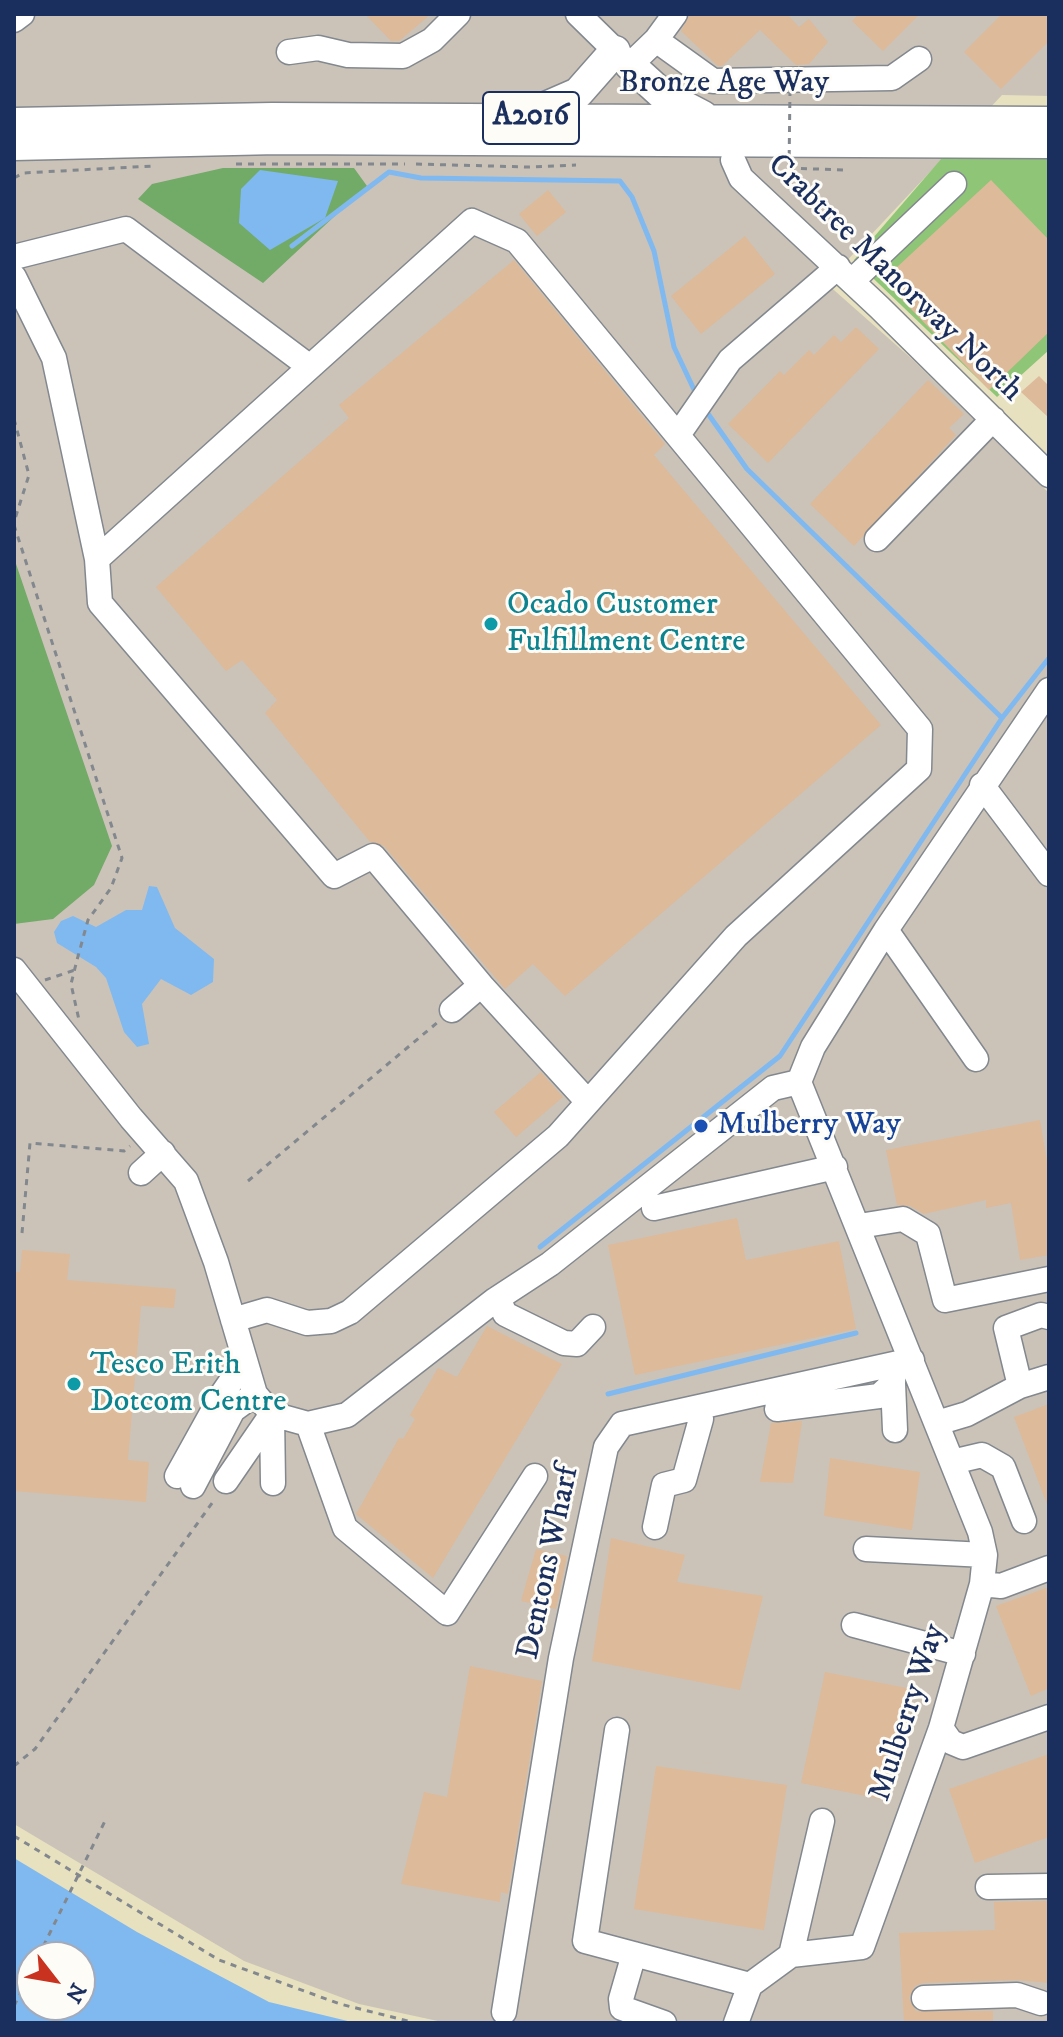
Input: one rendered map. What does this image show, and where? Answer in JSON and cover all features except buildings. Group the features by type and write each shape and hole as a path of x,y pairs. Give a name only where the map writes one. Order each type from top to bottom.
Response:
{"main road":[{"path":"519,118 578,93 623,58 663,95 708,119"},
{"name":"Bronze Age Way","path":"14,123 519,118 1049,122"},
{"name":"Bronze Age Way","path":"14,145 277,139 1049,143"}],"street":[{"path":"14,20 22,14"},
{"path":"289,52 318,48 348,55 403,56 432,40 458,14"},
{"path":"578,14 623,58 656,40 675,19 675,14"},
{"path":"656,40 713,81 892,78 919,59"},
{"name":"Crabtree Manorway North","path":"733,160 741,178 1047,468"},
{"path":"678,435 730,360 845,274 954,184"},
{"path":"97,559 472,221 517,241 920,729 919,769 736,936 558,1136 350,1312 331,1321 307,1323 267,1310 233,1320"},
{"path":"14,257 126,229 310,367"},
{"path":"14,277 54,358 97,559 100,603 334,876 373,856 481,985 588,1102"},
{"path":"877,539 993,419"},
{"path":"14,970 137,1125 186,1181 255,1394 272,1414 308,1424 347,1415 498,1298 550,1264 773,1088 799,1082 813,1047 886,930 982,785 1044,705"},
{"path":"982,785 1049,874"},
{"path":"886,930 976,1059"},
{"path":"452,1010 481,985"},
{"name":"Mulberry Way","path":"791,1955 862,1947 941,1728 982,1584 985,1555 980,1532 937,1423 900,1369 859,1226 799,1082"},
{"path":"141,1173 163,1153"},
{"path":"654,1208 835,1167"},
{"path":"859,1226 903,1219 928,1234 945,1300 1049,1279"},
{"path":"498,1298 505,1314 564,1343 577,1344 593,1327"},
{"path":"1020,1386 1006,1328 1041,1315 1049,1317"},
{"path":"243,1364 223,1393 185,1481 233,1410 255,1394"},
{"path":"777,1409 879,1396 900,1369"},
{"path":"895,1430 900,1369"},
{"name":"Dentons Wharf","path":"504,2012 561,1658 606,1447 622,1424 900,1369"},
{"path":"937,1423 967,1414 1020,1386 1049,1377"},
{"path":"655,1527 664,1485 684,1480 701,1419 700,1407"},
{"path":"226,1481 272,1414"},
{"path":"272,1414 273,1483"},
{"path":"308,1424 345,1528 447,1613 535,1476"},
{"path":"952,1462 982,1455 1003,1467 1024,1521"},
{"path":"866,1549 985,1555"},
{"path":"982,1584 1001,1586 1049,1568"},
{"path":"854,1625 963,1654"},
{"path":"941,1728 951,1742 963,1747 1049,1717"},
{"path":"617,1730 585,1941 750,1985"},
{"path":"736,2023 750,1985 791,1955 822,1821"},
{"path":"988,1887 1049,1886"},
{"path":"634,1954 621,1999 622,2008 664,2023"},
{"path":"924,1998 1017,1995 1041,2008"}],"path":[{"path":"789,168 790,90"},
{"path":"232,164 527,167 591,164"},
{"path":"14,178 23,173 161,165"},
{"path":"14,419 29,475 14,523 122,858 111,888 88,920 77,960 71,984 79,1022"},
{"path":"37,982 75,970"},
{"path":"248,1181 452,1010"},
{"path":"22,1233 30,1143 124,1151 137,1125"},
{"path":"14,1766 35,1749 159,1580 226,1481"},
{"path":"46,1941 105,1821"},
{"path":"14,1836 219,1960 340,2004 416,2023"}],"shaded area":[{"path":"14,14 1049,14 1049,96 1002,95 826,283 912,359 1049,493 1049,2023 447,2023 359,2004 244,1961 14,1824"}],"green space":[{"path":"948,151 1049,152 1049,350 997,397 854,260"},
{"path":"223,168 354,168 367,186 263,283 138,199 152,184"},
{"path":"14,558 112,846 94,885 53,919 14,924"}],"water":[{"path":"260,170 338,181 325,218 270,250 239,223 241,189"},
{"path":"149,886 157,887 175,928 214,959 213,982 191,995 161,979 142,1004 149,1044 137,1047 124,1032 106,978 96,967 57,943 54,932 61,921 73,916 96,927 126,910 142,910"},
{"path":"14,1858 137,1932 269,2002 356,2023 14,2023"}],"waterway":[{"path":"292,246 389,172 421,178 620,181 632,197 654,251 674,347 697,396"},
{"path":"704,408 747,469 1002,718"},
{"path":"540,1247 780,1056 1002,718 1049,658"},
{"path":"608,1394 856,1333"}],"place":[{"name":"Ocado Customer Fulfillment Centre","path":"491,624"},
{"name":"Mulberry Way","path":"701,1126"},
{"name":"Tesco Erith Dotcom Centre","path":"74,1384"}]}
